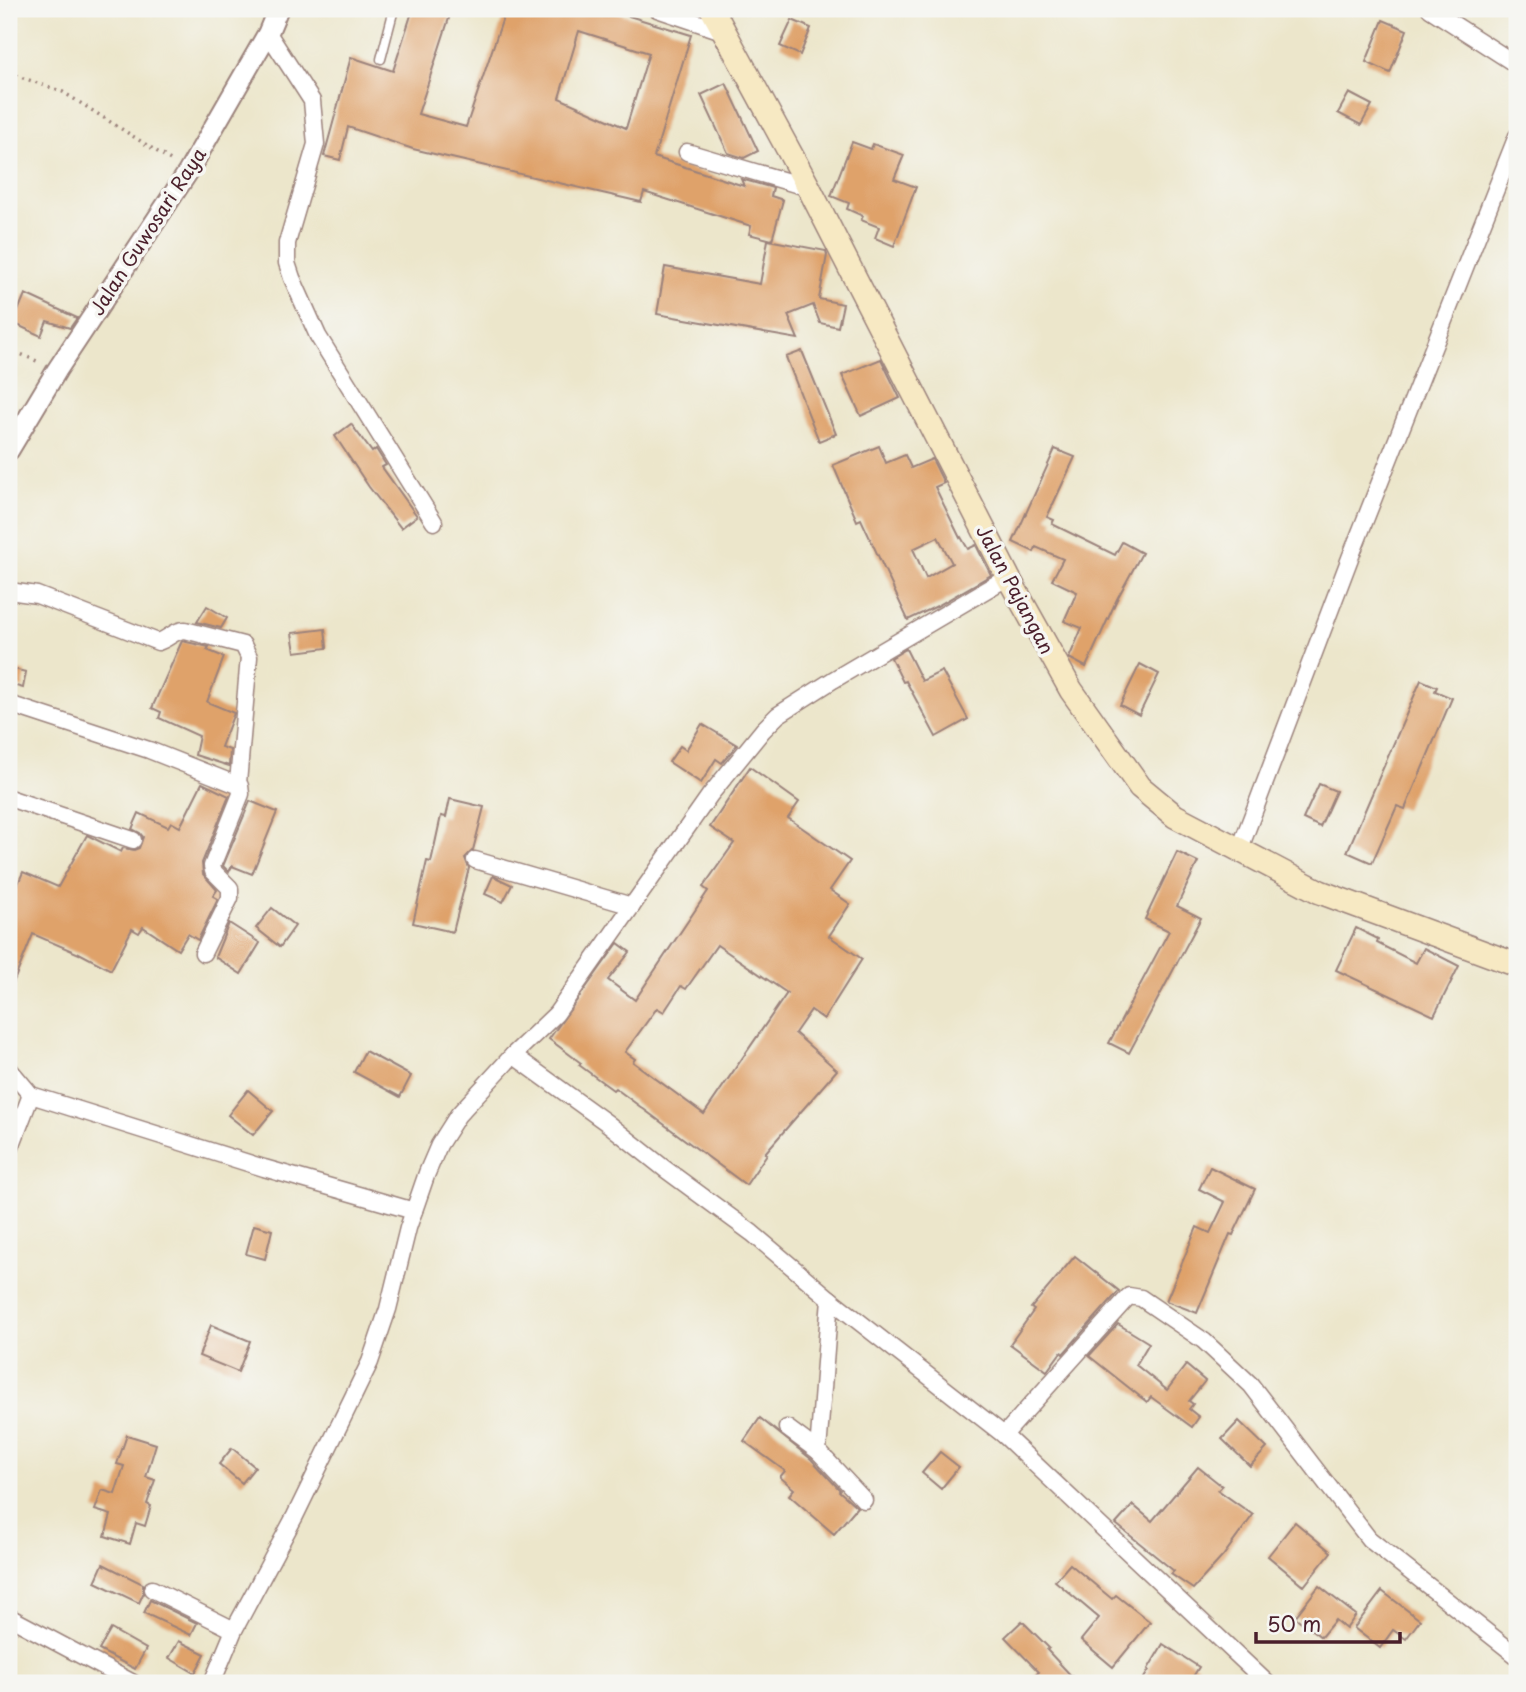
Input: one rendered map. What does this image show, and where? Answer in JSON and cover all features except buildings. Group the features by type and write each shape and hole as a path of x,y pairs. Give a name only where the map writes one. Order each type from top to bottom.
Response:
{"main road":[{"name":"Jalan Pajangan","path":"712,9 809,188 1008,578 1071,690 1140,787 1174,816 1320,892 1517,965"}],"street":[{"name":"Jalan Guwosari Raya","path":"9,450 57,370 188,172 268,33 278,9"},
{"path":"657,9 725,32"},
{"path":"1430,9 1517,65"},
{"path":"268,33 312,101 316,144 287,243 290,270 317,336 434,522"},
{"path":"1239,851 1350,558 1517,136"},
{"path":"687,152 809,188"},
{"path":"212,1683 234,1630 296,1516 370,1362 388,1309 414,1211 439,1145 458,1115 513,1055 556,1014 710,795 778,715 1008,578"},
{"path":"9,591 37,595 158,642 177,630 185,630 243,645 249,657 238,783 242,794 212,866 213,871 230,888 230,898 202,953"},
{"path":"9,704 149,750 238,783"},
{"path":"9,798 133,840"},
{"path":"475,860 632,906"},
{"path":"513,1055 752,1233 830,1299 1004,1435 1267,1683"},
{"path":"9,1069 31,1095 264,1168 414,1211"},
{"path":"9,1152 31,1095"},
{"path":"1004,1435 1129,1296 1141,1298 1204,1341 1251,1385 1369,1539 1517,1656"},
{"path":"818,1451 830,1299"},
{"path":"787,1428 818,1451 864,1500"},
{"path":"152,1589 234,1630"},
{"path":"9,1617 132,1683"}],"lane":[{"path":"381,59 394,9"}],"path":[{"path":"9,73 64,92 188,172"},
{"path":"9,349 57,370"}]}
